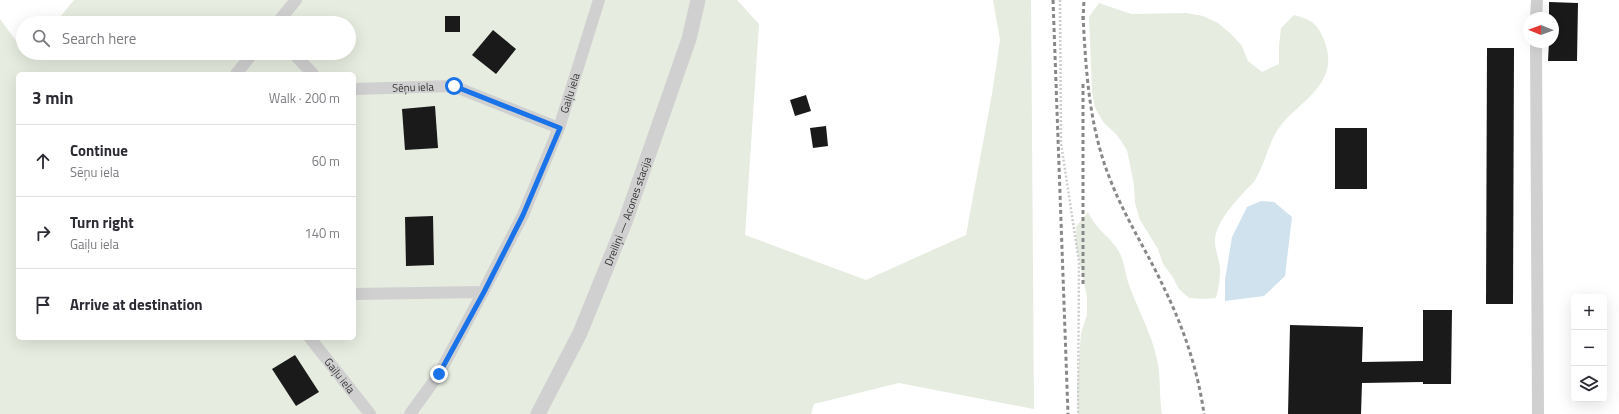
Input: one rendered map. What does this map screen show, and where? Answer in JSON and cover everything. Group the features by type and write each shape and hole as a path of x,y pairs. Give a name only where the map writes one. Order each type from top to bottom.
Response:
{"street":[{"path":"283,16 296,0"},
{"name":"Gaiļu iela","path":"410,414 439,374 484,292 523,215 560,128 599,0"},
{"name":"Dreiliņi — Acones stacija","path":"538,414 580,333 626,222 689,40 698,0"},
{"path":"1536,0 1536,12"},
{"path":"1536,48 1538,414"},
{"path":"238,72 247,60"},
{"path":"300,60 311,72"},
{"name":"Sēņu iela","path":"356,89 454,86 560,128"},
{"path":"356,294 484,292"},
{"name":"Gaiļu iela","path":"312,340 370,414"}],"path":[{"path":"1060,0 1061,144 1079,262 1078,414"}],"shaded area":[{"path":"74,0 737,0 759,24 745,235 866,280 966,235 992,94 1000,40 993,0 1031,0 1034,409 899,383 814,404 811,414 0,414 0,19 16,41 16,60 356,60 356,16 61,16"},
{"path":"1099,3 1131,14 1186,13 1203,16 1218,23 1231,34 1242,46 1248,61 1262,72 1279,64 1281,28 1294,15 1313,23 1319,30 1324,40 1328,55 1328,67 1324,78 1309,98 1281,125 1273,138 1259,173 1254,181 1229,209 1217,230 1215,236 1215,246 1220,271 1216,298 1189,298 1179,289 1163,264 1158,249 1140,220 1135,203 1134,185 1127,150 1117,135 1104,123 1095,108 1092,91 1089,17"},
{"path":"1088,212 1096,225 1116,246 1122,258 1128,282 1151,339 1157,359 1162,414 1078,414 1077,388 1081,333 1087,315 1087,297 1076,245 1076,227"}],"water":[{"path":"1261,201 1274,202 1292,217 1285,276 1264,296 1225,301 1225,280 1232,237 1247,207"}],"building":[{"path":"1549,2 1578,3 1577,61 1548,61 1549,48 1559,48 1559,12 1549,12"},
{"path":"445,16 460,16 460,32 445,32"},
{"path":"493,30 516,49 496,74 472,55"},
{"path":"1487,48 1514,48 1513,304 1486,304"},
{"path":"806,95 811,111 795,116 790,100"},
{"path":"435,106 438,148 405,150 402,109"},
{"path":"826,126 828,146 813,148 810,128"},
{"path":"1335,128 1367,128 1367,189 1335,189"},
{"path":"433,216 434,265 406,266 405,217"},
{"path":"1423,310 1452,310 1451,384 1423,384 1423,382 1362,383 1361,414 1288,414 1290,325 1363,327 1362,362 1423,361"},
{"path":"295,355 319,392 296,406 272,369"}],"railway":[{"path":"1053,0 1068,414"},
{"path":"1083,20 1084,0"},
{"path":"1083,16 1087,78 1093,119 1103,159 1116,193 1172,305 1184,335 1194,366 1204,414"},
{"path":"1083,84 1083,284"}],"route":[{"path":"439,374 484,292 523,215 560,128 454,86"}]}
